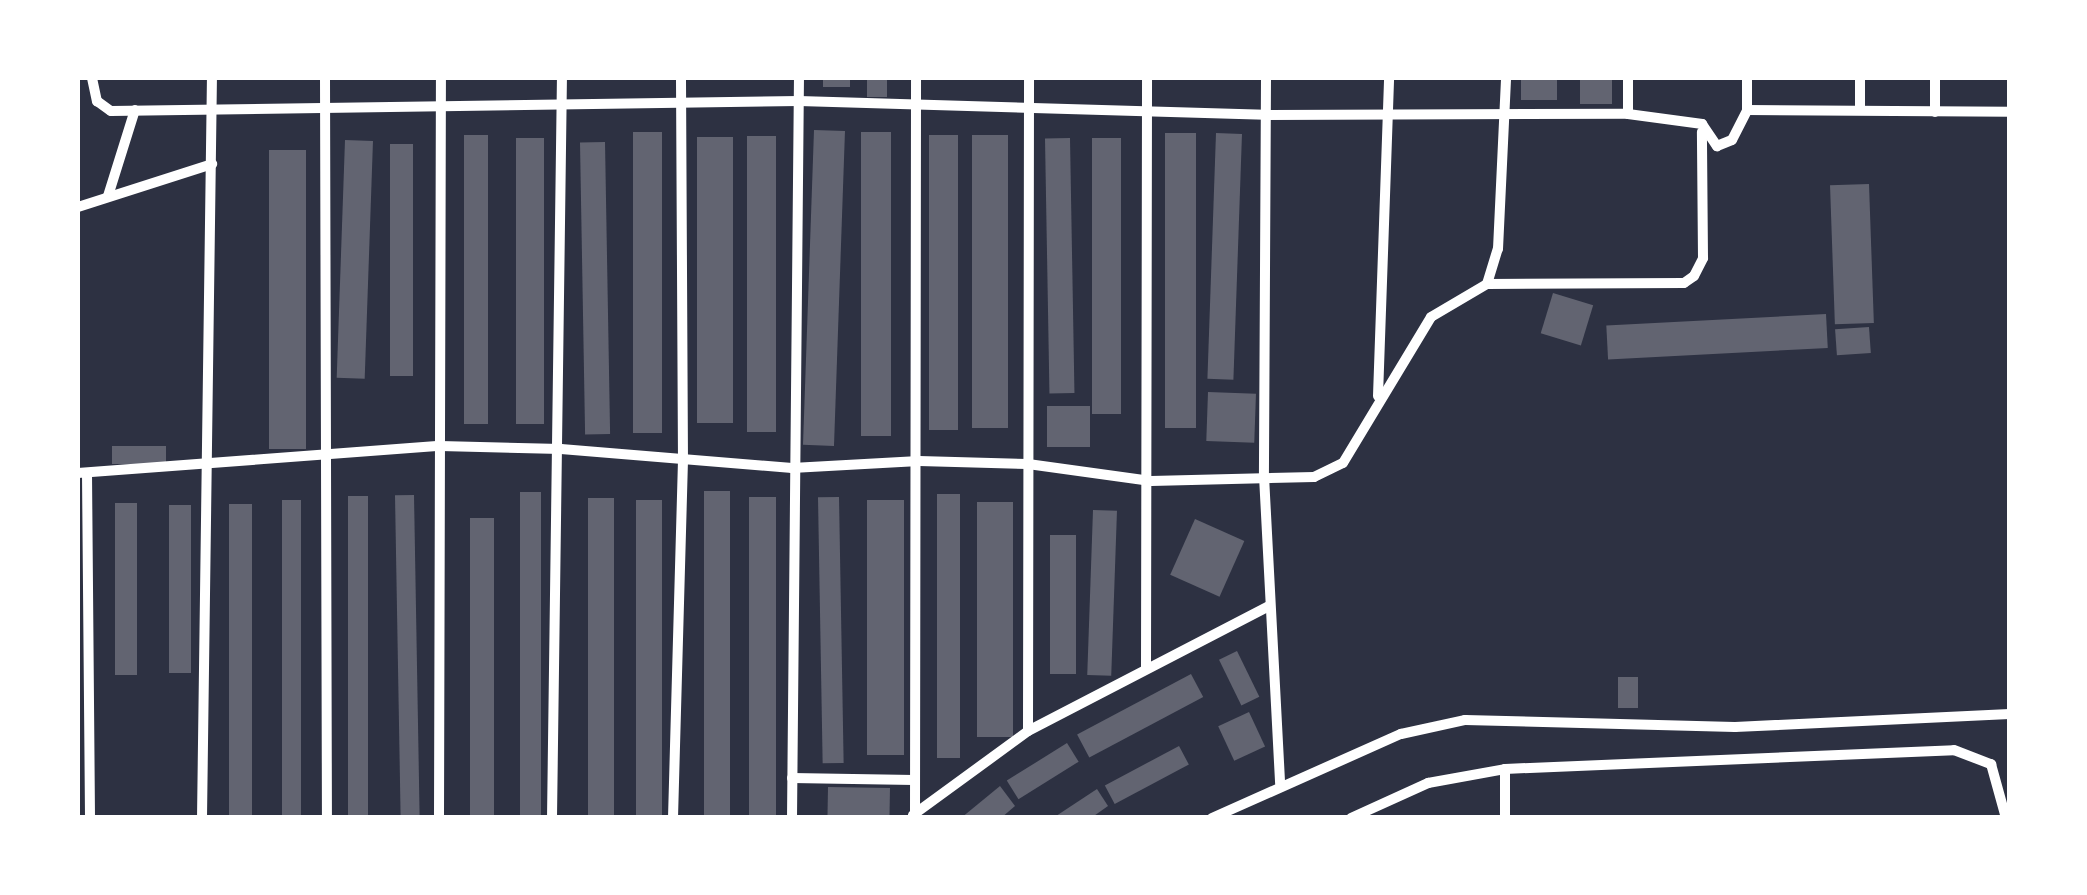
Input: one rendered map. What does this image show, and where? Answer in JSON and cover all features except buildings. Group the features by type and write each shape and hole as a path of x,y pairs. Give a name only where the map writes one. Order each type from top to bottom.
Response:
{"street":[{"path":"92,78 97,101 111,111 325,106 441,110 562,103 799,102 1389,117 1628,114 1702,124 1717,146 1732,140 1747,110 1747,78"},
{"path":"202,818 212,78"},
{"path":"325,78 330,454 327,818"},
{"path":"439,818 441,78"},
{"path":"552,818 561,448 562,78"},
{"path":"673,818 683,462 681,78"},
{"path":"792,818 792,468 799,78"},
{"path":"913,816 919,461 916,78"},
{"path":"1028,78 1028,730"},
{"path":"1146,666 1151,481 1147,78"},
{"path":"1266,78 1264,476 1280,784"},
{"path":"1378,398 1389,78"},
{"path":"1487,284 1498,249 1506,78"},
{"path":"1628,78 1628,114"},
{"path":"1860,78 1860,110"},
{"path":"1935,78 1936,112"},
{"path":"108,196 134,110"},
{"path":"1747,110 2010,112"},
{"path":"90,818 82,473 440,446 561,448 683,462 792,468 919,461 1028,464 1151,481 1330,474 1343,463 1378,398 1430,318 1487,284 1684,283 1694,276 1703,258 1702,124"},
{"path":"78,207 212,164"},
{"path":"913,816 1028,730 1269,606"},
{"path":"1212,818 1280,784 1401,734 1464,720 1735,727 2008,715"},
{"path":"1351,818 1428,782 1505,769 1954,750 1991,764 2006,818"},
{"path":"1505,769 1505,818"},
{"path":"792,778 914,780"}]}
